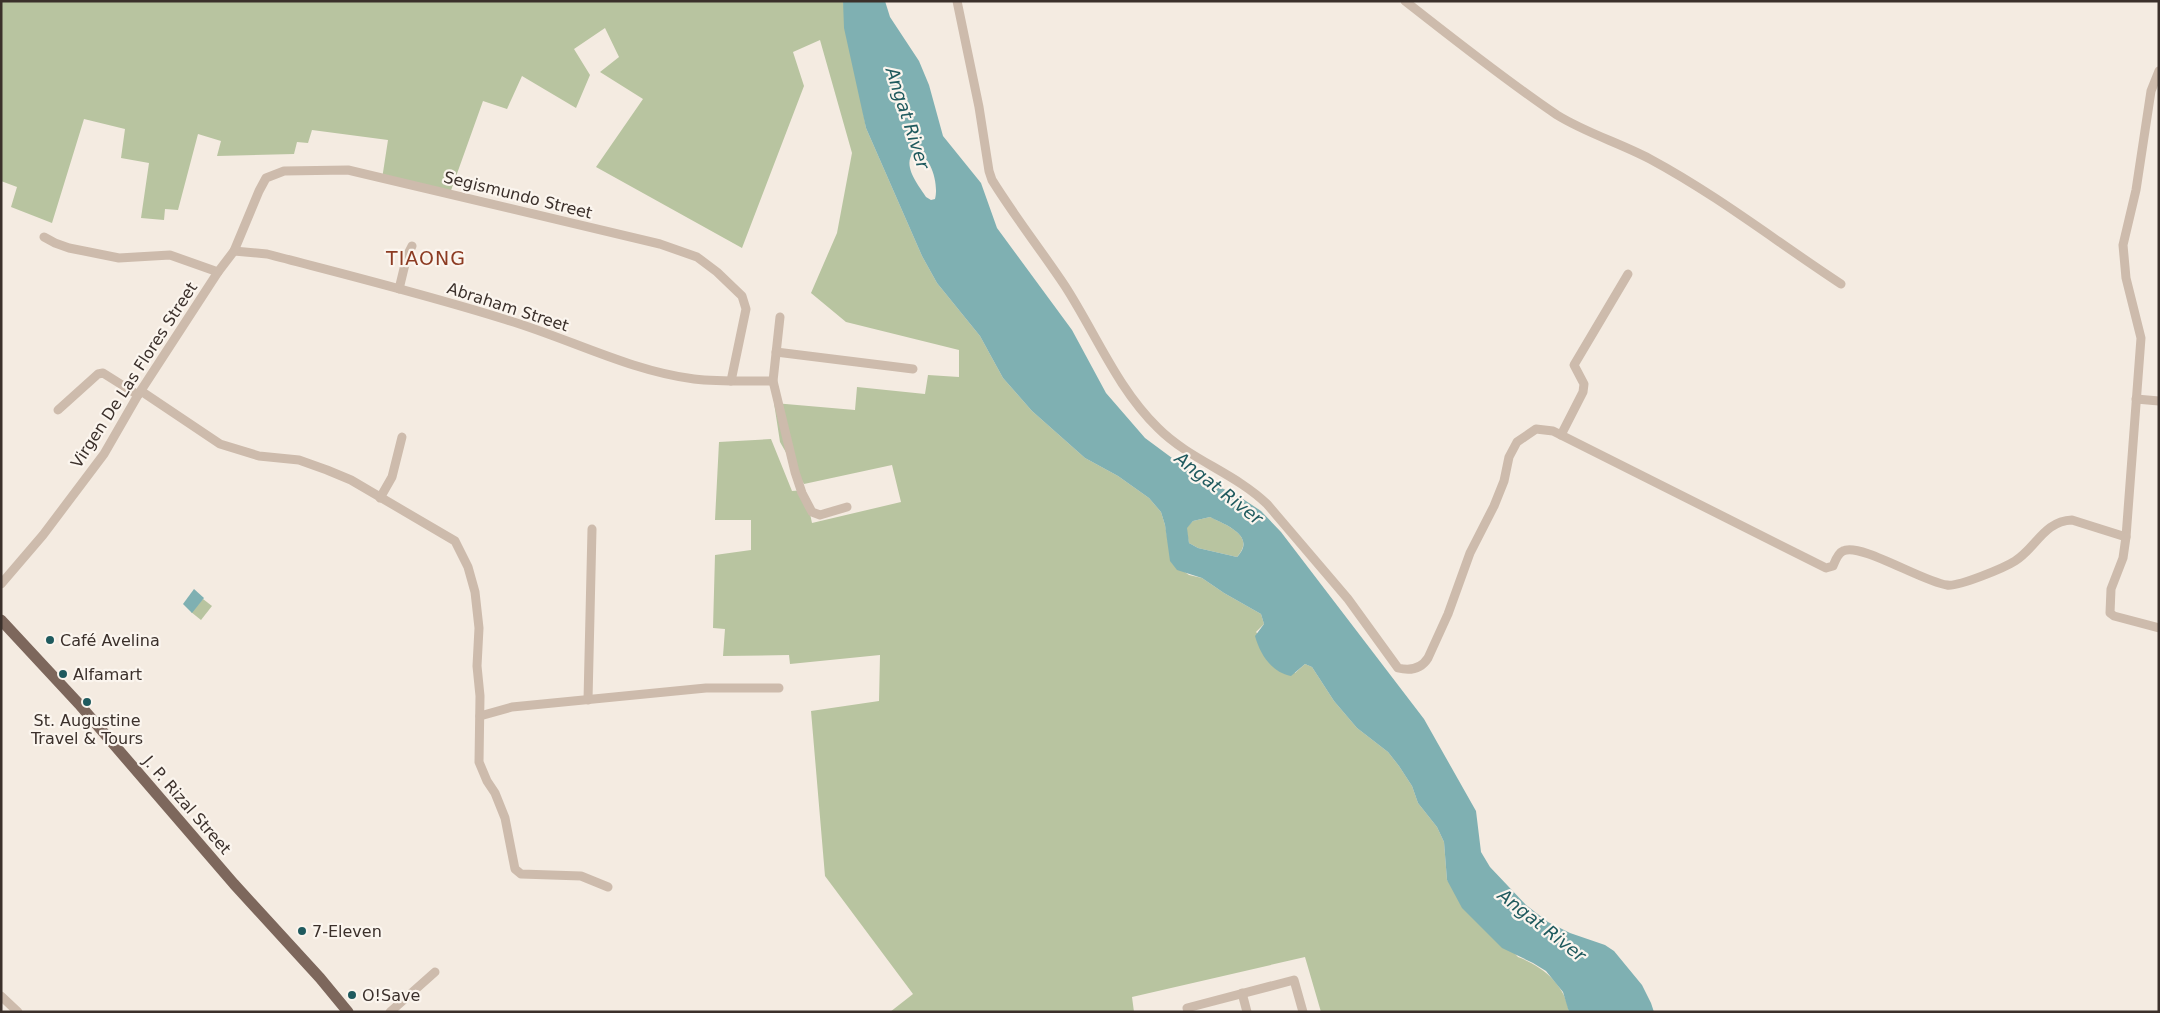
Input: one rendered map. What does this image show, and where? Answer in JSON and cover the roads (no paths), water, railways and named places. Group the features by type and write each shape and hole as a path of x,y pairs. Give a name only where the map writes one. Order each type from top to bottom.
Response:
{"main road":[{"name":"J. P. Rizal Street","path":"1,620 79,704 234,884 320,978 348,1012"}],"street":[{"path":"957,1 992,180 1026,232 1066,287 1127,392 1170,440 1253,491 1267,504 1348,598 1398,668 1408,670 1424,665 1448,614 1470,553 1494,506 1504,481 1509,457 1517,442 1536,429 1553,431 1826,568 1832,566 1840,552 1845,549 1868,552 1924,579 1948,585 1965,582 2015,561 2045,531 2063,520 2072,520 2126,537"},
{"path":"1405,1 1522,90 1560,116 1592,134 1649,159 1675,174 1744,216 1840,284"},
{"path":"2159,70 2151,91 2136,190 2123,245 2126,278 2141,338 2126,537 2123,558 2111,589 2109,608 2110,613 2114,616 2159,628"},
{"name":"Segismundo Street","path":"234,251 266,178 284,171 309,170 348,170 660,244 697,257 717,272 742,296 746,309 731,381"},
{"path":"44,237 69,248 119,258 170,255 218,272"},
{"path":"399,289 407,256 412,246"},
{"name":"Virgen De Las Flores Street","path":"1,584 43,535 104,454 139,393 218,272 234,251"},
{"name":"Abraham Street","path":"234,251 267,254 399,289 533,328 641,367 693,379 773,381"},
{"path":"1561,435 1583,392 1584,384 1574,365 1628,274"},
{"path":"780,317 773,381 795,472 802,493 812,512 820,515 847,508"},
{"path":"776,352 913,369"},
{"path":"58,410 102,372 220,444 259,456 299,460 351,480 455,541 468,567 479,628 477,666 480,696 479,762 505,818 516,868 522,874 581,876 608,887"},
{"path":"2136,399 2159,400"},
{"path":"380,498 392,477 402,437"},
{"path":"588,700 592,529"},
{"path":"480,716 512,707 706,688 779,688"},
{"path":"390,1012 435,972"},
{"path":"1188,1012 1187,1008 1294,980 1303,1012"},
{"path":"1242,993 1247,1012"},
{"path":"1,996 18,1012"}],"water":[{"name":"Angat River","path":"843,1 885,1 890,17 919,61 929,85 943,136 981,183 997,228 1072,330 1106,393 1145,438 1195,475 1240,497 1261,511 1281,532 1424,719 1476,811 1481,852 1490,867 1526,905 1548,922 1570,933 1605,945 1614,951 1642,985 1654,1012 1569,1012 1563,992 1546,971 1502,948 1462,908 1447,880 1444,842 1437,827 1418,803 1412,786 1388,752 1357,728 1334,701 1312,667 1305,664 1291,676 1278,671 1272,666 1263,656 1255,636 1264,624 1261,614 1202,578 1177,570 1170,561 1165,525 1161,512 1149,498 1118,476 1085,458 1032,411 1003,378 980,336 937,283 922,256 866,128 844,28","holes":["914,152 920,154 929,164 935,178 935,199 931,200 926,197 912,175 909,163 910,157","1210,517 1231,528 1241,537 1243,543 1242,550 1237,557 1198,548 1189,543 1187,528 1193,521"]},
{"path":"194,589 204,598 192,613 183,604"}],"place":[{"name":"Café Avelina","path":"50,640"},
{"name":"Alfamart","path":"63,674"},
{"name":"St. Augustine Travel & Tours","path":"87,702"},
{"name":"7-Eleven","path":"302,931"},
{"name":"O!Save","path":"352,995"}],"district":[{"name":"TIAONG","path":"426,258"}]}
